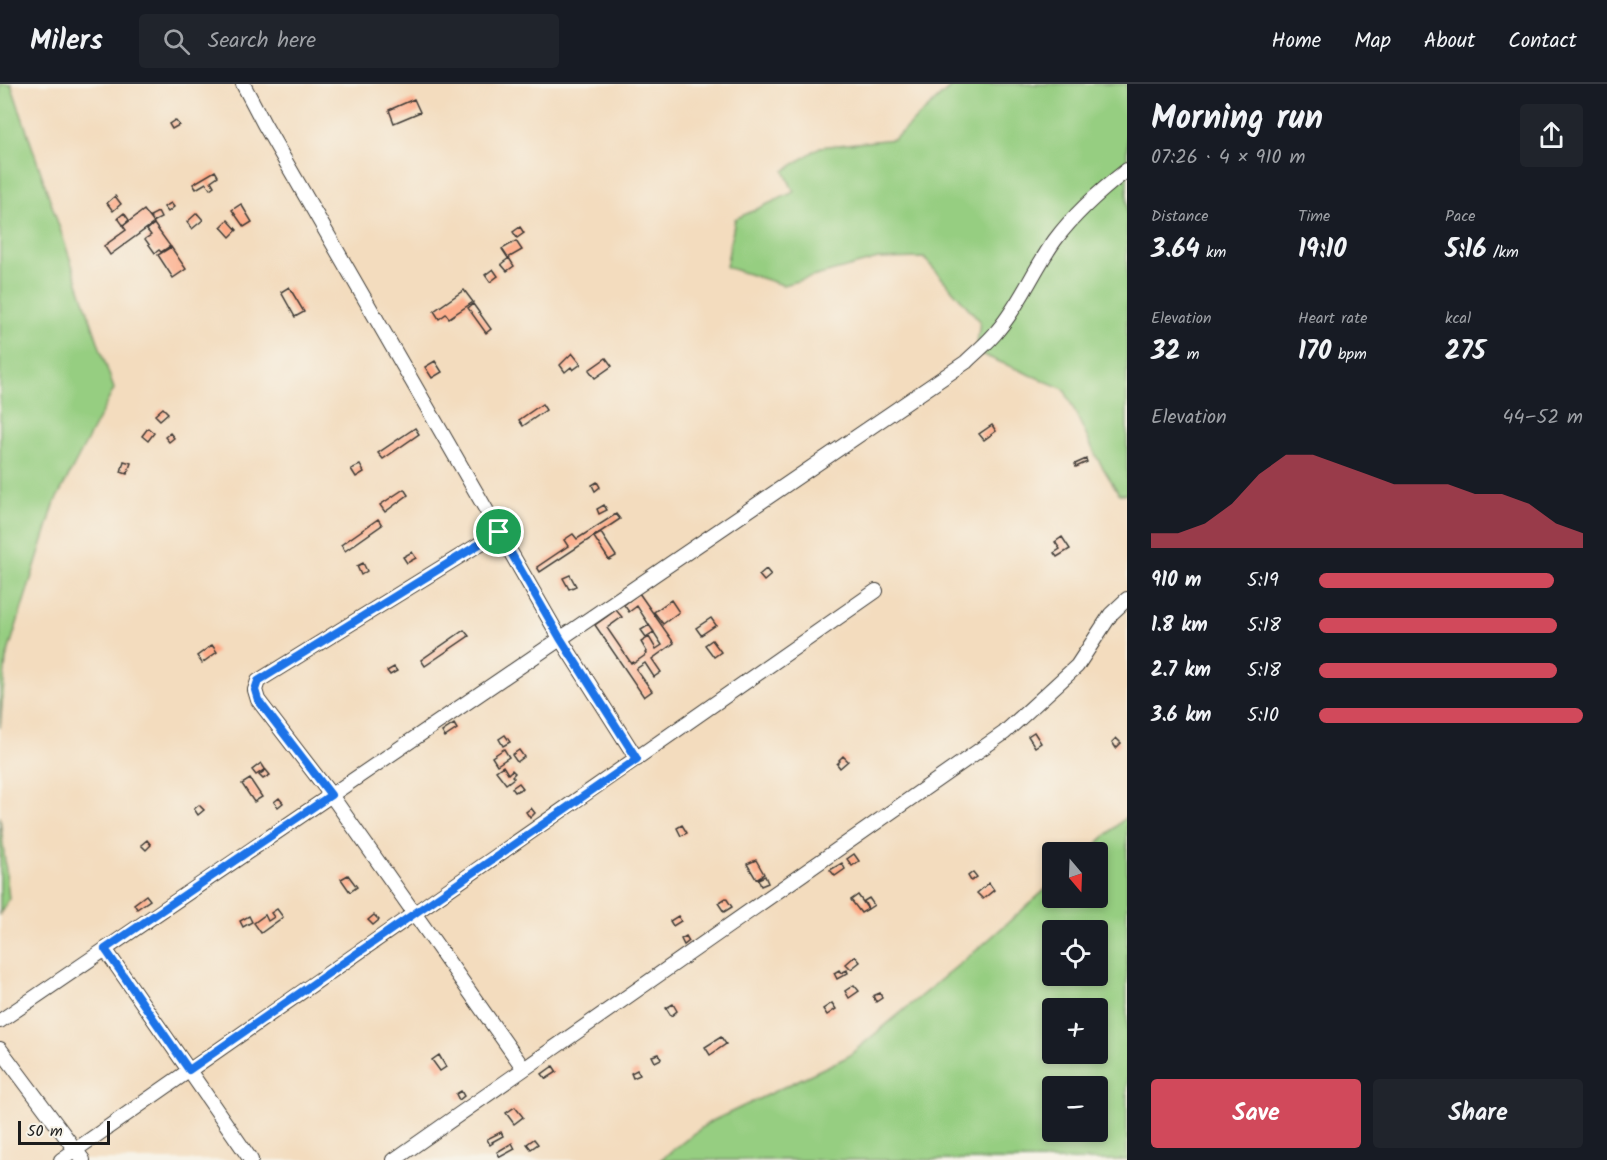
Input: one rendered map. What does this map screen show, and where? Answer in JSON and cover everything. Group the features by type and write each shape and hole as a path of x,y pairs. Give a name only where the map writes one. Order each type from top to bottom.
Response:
{"street":[{"path":"243,84 560,638 637,759"},
{"path":"0,1021 966,362 999,330 1054,241 1077,214 1127,170"},
{"path":"499,532 258,681 255,690 258,700 331,795 524,1069"},
{"path":"61,1160 79,1155 189,1070 876,591"},
{"path":"394,1160 1004,733 1077,666 1111,614 1127,599"},
{"path":"105,949 251,1160"},
{"path":"0,1049 79,1155"}],"green space":[{"path":"0,84 11,84 114,389 55,502 6,659 0,728"},
{"path":"954,84 1127,84 1127,494 1119,494 1097,458 1064,389 976,352 980,321 924,258 878,259 783,285 726,267 735,219 794,192 784,171 820,147 894,139"},
{"path":"0,816 9,899 0,914"},
{"path":"1127,816 1127,1160 660,1160 708,1123 847,1057 1042,893 1042,908 1108,908 1108,842 1099,842"}],"building":[{"path":"414,99 420,112 394,123 389,110"},
{"path":"175,120 179,125 172,129 169,124"},
{"path":"215,171 218,176 211,181 214,186 210,189 206,183 196,189 193,184"},
{"path":"115,196 121,204 113,211 107,203"},
{"path":"171,203 174,207 168,212 164,207"},
{"path":"241,204 252,222 244,227 232,210"},
{"path":"144,210 154,223 110,255 104,246 126,230 123,226"},
{"path":"158,212 161,218 153,222 150,216"},
{"path":"124,213 129,220 123,225 118,218"},
{"path":"197,213 203,220 192,229 187,222"},
{"path":"228,220 237,230 230,237 221,227"},
{"path":"154,224 170,246 155,253 145,239 151,235 147,230"},
{"path":"520,227 524,233 517,238 513,232"},
{"path":"516,241 522,250 508,258 502,249"},
{"path":"171,247 186,269 173,278 158,255"},
{"path":"509,258 514,266 507,271 501,264"},
{"path":"493,269 498,276 490,282 485,275"},
{"path":"289,287 304,312 295,317 281,292"},
{"path":"464,290 473,302 449,318 446,314 439,319 434,311"},
{"path":"473,304 491,329 486,333 468,308"},
{"path":"572,353 581,364 565,372 560,365"},
{"path":"606,358 612,366 595,378 589,370"},
{"path":"435,361 442,372 432,378 425,367"},
{"path":"542,404 546,410 523,426 519,420"},
{"path":"163,408 168,413 160,420 155,415"},
{"path":"992,425 996,431 984,440 979,434"},
{"path":"148,428 154,433 148,441 142,436"},
{"path":"415,428 419,434 383,459 378,453"},
{"path":"170,433 174,438 169,442 165,437"},
{"path":"1086,459 1087,462 1076,467 1075,464"},
{"path":"124,461 131,463 127,474 121,472"},
{"path":"360,465 364,472 356,477 351,469"},
{"path":"597,482 600,487 595,491 592,485"},
{"path":"404,489 408,495 385,512 380,505"},
{"path":"604,505 607,510 599,514 597,509"},
{"path":"616,514 620,519 540,572 537,567 568,546 564,540 573,534 577,539"},
{"path":"378,519 382,525 345,551 341,545"},
{"path":"601,533 616,556 609,560 594,537"},
{"path":"1062,537 1070,549 1057,557 1054,553 1060,549 1055,542"},
{"path":"412,552 416,558 407,563 403,557"},
{"path":"363,563 367,571 361,575 357,566"},
{"path":"766,569 771,575 764,581 759,575"},
{"path":"570,575 576,586 569,589 563,578"},
{"path":"639,593 674,643 652,659 661,672 654,677 645,663 636,669 652,691 644,697 595,625 616,610 622,617 607,628 631,663 647,654 641,642 649,637 656,649 662,645 637,606 629,612 624,605"},
{"path":"671,600 679,612 663,624 654,612"},
{"path":"711,618 716,625 701,635 696,628"},
{"path":"649,625 654,632 646,637 641,630"},
{"path":"464,630 469,636 425,666 421,660"},
{"path":"712,640 721,652 714,657 705,645"},
{"path":"212,645 217,652 202,663 197,656"},
{"path":"394,667 397,671 390,675 387,671"},
{"path":"454,724 457,729 445,737 442,732"},
{"path":"1034,732 1041,743 1035,747 1028,736"},
{"path":"505,735 510,742 503,746 499,739"},
{"path":"1116,738 1121,743 1116,748 1112,742"},
{"path":"504,749 509,757 497,765 492,757"},
{"path":"519,750 524,757 517,762 512,755"},
{"path":"843,756 848,761 840,768 837,764"},
{"path":"261,763 265,769 256,775 252,770"},
{"path":"503,766 508,774 512,770 515,773 512,776 514,778 506,784 496,771"},
{"path":"266,770 270,775 263,779 259,775"},
{"path":"250,779 262,797 254,802 242,784"},
{"path":"519,783 523,788 515,792 512,788"},
{"path":"279,798 283,803 278,807 274,802"},
{"path":"199,805 204,810 198,815 194,809"},
{"path":"531,808 535,813 530,818 526,812"},
{"path":"682,825 687,833 681,836 677,828"},
{"path":"147,840 151,845 146,850 141,845"},
{"path":"854,854 859,861 852,866 847,859"},
{"path":"756,860 764,874 756,879 747,864"},
{"path":"842,863 845,869 835,876 830,870"},
{"path":"973,872 977,877 971,881 968,876"},
{"path":"348,875 357,887 350,892 341,879"},
{"path":"765,876 768,883 761,886 758,879"},
{"path":"989,883 994,890 983,899 977,893"},
{"path":"146,895 150,900 137,909 134,904"},
{"path":"858,895 868,909 861,913 851,900"},
{"path":"726,898 732,907 724,912 718,903"},
{"path":"869,898 874,905 868,909 864,901"},
{"path":"277,909 283,917 261,933 254,923 265,915 268,921 274,917 271,913"},
{"path":"374,915 379,920 373,925 368,920"},
{"path":"249,916 252,922 243,927 240,921"},
{"path":"678,916 681,921 673,926 670,921"},
{"path":"686,936 689,941 684,945 681,939"},
{"path":"855,956 860,962 851,969 846,964"},
{"path":"839,970 841,973 847,970 848,973 837,979 834,973"},
{"path":"854,985 859,991 849,998 845,991"},
{"path":"880,993 882,998 876,1002 873,996"},
{"path":"832,1003 836,1009 827,1015 823,1009"},
{"path":"673,1004 677,1011 671,1016 666,1008"},
{"path":"721,1037 726,1044 710,1055 705,1047"},
{"path":"659,1054 661,1059 655,1062 652,1056"},
{"path":"439,1055 446,1067 440,1071 432,1060"},
{"path":"553,1066 557,1072 546,1079 542,1074"},
{"path":"637,1070 640,1075 633,1078 631,1073"},
{"path":"461,1091 464,1096 459,1100 456,1094"},
{"path":"515,1107 523,1117 514,1124 506,1113"},
{"path":"501,1132 503,1136 490,1145 487,1139"},
{"path":"534,1139 538,1144 531,1149 527,1144"},
{"path":"512,1143 515,1149 500,1157 497,1152"}],"route":[{"path":"499,532 560,638 637,759 189,1070 105,949 331,795 258,700 255,690 258,681 499,532"}]}
